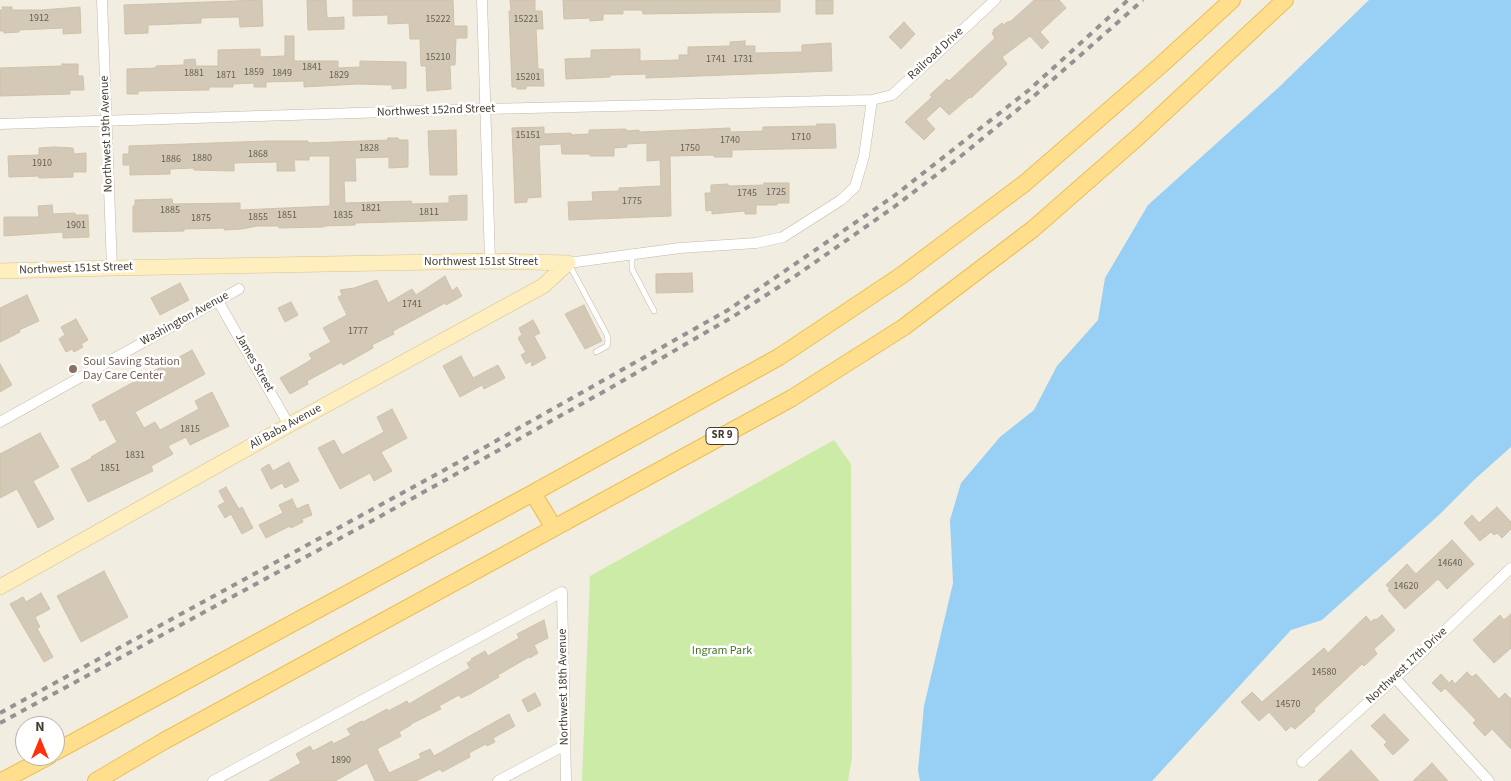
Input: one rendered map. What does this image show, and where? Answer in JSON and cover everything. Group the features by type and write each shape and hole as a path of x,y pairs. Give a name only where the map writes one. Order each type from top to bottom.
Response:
{"main road":[{"path":"65,747 533,493 779,356 902,275 1025,183 1161,66 1232,0"},
{"name":"SR 9","path":"96,781 164,741 792,398 904,327 1033,229 1138,137 1285,0"},
{"path":"533,493 554,528"},
{"path":"2,781 30,766"}],"street":[{"name":"Northwest 19th Avenue","path":"102,0 112,268"},
{"path":"482,0 490,261"},
{"name":"Railroad Drive","path":"872,100 892,94 995,0"},
{"name":"Northwest 152nd Street","path":"0,124 486,109 872,100"},
{"name":"Northwest 151st Street","path":"0,272 490,261 568,263 680,248 756,243 783,237 841,200 855,187 864,156 872,100"},
{"name":"Ali Baba Avenue","path":"0,587 289,425 543,286 568,263"},
{"name":"Washington Avenue","path":"0,422 239,289"},
{"name":"James Street","path":"218,301 289,425"},
{"name":"Northwest 17th Drive","path":"1302,762 1395,678 1511,568"},
{"name":"Northwest 18th Avenue","path":"213,781 562,592 566,781"},
{"path":"1395,678 1489,781"},
{"path":"498,781 566,745"}],"lane":[{"path":"632,254 632,269 654,311"},
{"path":"568,263 608,341 607,346 596,352"}],"green space":[{"name":"Ingram Park","path":"834,440 851,464 852,758 848,781 582,781 590,576"}],"water":[{"path":"1369,0 1511,0 1511,447 1439,515 1322,620 1291,630 1152,781 920,781 918,770 924,706 953,583 950,520 961,483 1000,437 1034,410 1057,366 1098,320 1105,278 1148,205 1278,88"}],"building":[{"path":"262,0 263,26 240,27 239,17 201,18 201,23 148,25 148,33 125,34 124,5"},
{"path":"307,0 326,0 327,18 344,17 344,29 308,30"},
{"path":"353,0 453,0 454,26 467,26 467,38 456,38 455,65 450,65 451,89 427,91 426,66 421,66 420,39 410,39 409,23 388,24 388,15 353,16"},
{"path":"510,0 535,0 535,11 542,11 543,29 536,29 538,69 543,69 544,86 526,86 526,89 512,87"},
{"path":"563,0 780,0 780,12 643,14 642,10 623,10 623,14 603,14 603,20 590,21 590,18 564,19"},
{"path":"816,0 833,0 833,14 816,14"},
{"path":"1034,0 1059,0 1066,8 1040,32 1049,42 1042,49 1030,36 1002,57 1007,64 971,98 949,115 940,106 926,119 935,129 924,140 905,122 932,97 930,95 947,79 949,81 995,38 992,33 994,32 993,30 1002,23 1003,25 1010,22"},
{"path":"2,7 12,7 12,10 41,10 80,7 81,33 63,34 63,28 19,30 19,32 4,33 4,31 0,31 0,10 3,10"},
{"path":"904,22 915,34 901,49 889,37"},
{"path":"285,36 294,36 294,61 338,61 338,68 360,67 360,61 406,62 406,88 392,89 392,85 357,84 304,87 304,81 266,82 266,87 254,87 254,83 233,84 233,87 209,87 209,90 138,91 138,94 127,94 127,69 184,65 184,60 195,59 196,66 218,66 218,50 260,49 260,57 285,56"},
{"path":"745,41 745,46 755,46 755,53 802,52 802,45 831,43 832,71 646,78 646,74 610,75 610,77 566,79 565,59 591,58 591,50 640,49 640,61 679,60 679,55 688,55 688,47 730,46 730,42"},
{"path":"62,64 78,64 78,76 83,76 84,90 70,90 70,94 0,96 0,68 62,66"},
{"path":"817,124 835,124 836,148 732,150 732,157 714,157 714,155 670,156 671,216 569,220 568,202 593,201 592,192 619,191 619,188 661,186 660,160 647,161 647,143 627,144 627,147 614,148 614,156 562,154 561,144 539,145 541,197 527,198 527,202 515,203 512,128 544,127 544,134 571,133 571,135 589,134 589,130 626,129 626,131 639,130 639,132 730,128 730,132 763,131 763,127 817,126"},
{"path":"456,130 457,175 430,175 428,131"},
{"path":"388,138 408,140 408,167 389,168 389,157 355,158 356,181 344,181 345,203 411,201 412,204 449,203 449,196 467,195 467,220 355,223 355,225 324,227 279,228 279,226 257,226 224,230 224,228 133,232 133,206 135,206 135,200 172,199 173,204 240,203 240,210 330,206 330,156 309,156 309,160 294,160 295,171 277,171 277,162 234,163 234,171 194,170 194,168 170,169 170,174 130,175 130,165 123,165 123,154 129,154 129,146 268,141 308,141 308,143 388,140"},
{"path":"39,148 73,148 74,154 86,153 86,172 73,172 73,177 9,177 8,156 39,155"},
{"path":"764,183 789,183 789,203 756,205 756,214 745,214 745,211 712,214 712,210 706,211 705,193 711,193 711,185 764,185"},
{"path":"52,205 53,214 75,213 75,215 88,215 89,237 63,238 63,232 4,236 4,217 39,217 38,206"},
{"path":"692,273 693,292 656,293 656,274"},
{"path":"445,276 452,291 457,287 462,296 393,331 394,334 372,345 373,348 343,365 342,362 307,381 308,384 290,394 280,378 312,359 309,354 331,342 323,328 347,315 338,297 342,295 340,290 354,288 377,280 388,303 412,289 416,295"},
{"path":"180,283 189,300 160,315 151,298"},
{"path":"27,295 39,321 19,330 20,332 0,342 0,308"},
{"path":"291,302 298,315 285,322 278,308"},
{"path":"584,305 602,341 585,349 565,314"},
{"path":"76,319 88,340 81,344 83,347 74,352 72,349 66,352 59,339 65,335 61,327"},
{"path":"533,320 540,333 534,336 546,358 532,366 531,361 526,364 521,355 526,352 518,338 522,335 519,328"},
{"path":"192,350 205,374 135,412 144,428 155,422 160,430 199,409 195,401 212,392 229,426 190,445 186,437 168,446 173,454 151,466 153,471 88,502 71,469 117,442 105,419 100,421 92,405"},
{"path":"461,356 473,378 498,365 505,378 484,389 482,385 460,397 443,366"},
{"path":"0,364 12,385 0,392"},
{"path":"392,409 407,438 381,452 392,471 374,481 370,473 340,489 318,448 334,440 342,455 384,432 377,417"},
{"path":"40,433 59,467 33,481 54,519 38,528 17,489 0,498 0,454"},
{"path":"289,462 299,481 285,488 282,483 271,489 261,469 269,464 273,471"},
{"path":"226,487 239,509 242,507 253,528 242,534 231,514 225,518 218,506 225,502 219,491"},
{"path":"292,499 297,509 308,504 312,515 302,519 303,522 291,528 290,526 266,538 259,525 283,513 279,505"},
{"path":"1497,507 1511,522 1511,529 1502,538 1497,533 1494,535 1491,532 1480,541 1464,523 1472,515 1479,523"},
{"path":"1452,540 1474,564 1447,589 1438,579 1405,609 1388,590 1390,589 1386,585 1407,564 1416,574"},
{"path":"104,571 128,617 81,642 57,596"},
{"path":"41,593 50,609 35,617 40,627 37,628 53,657 44,662 10,604 23,597 26,602"},
{"path":"1511,614 1511,648 1494,663 1473,640 1500,615 1504,620"},
{"path":"1382,615 1395,630 1374,649 1377,654 1364,666 1362,664 1295,729 1291,726 1286,731 1269,712 1259,721 1241,702 1252,692 1262,702 1324,648 1328,653 1366,616 1371,622"},
{"path":"544,620 548,638 534,645 538,653 498,675 499,677 470,694 461,698 459,695 439,706 441,709 411,724 399,732 401,736 377,749 389,773 421,758 419,754 430,749 434,756 509,714 515,726 493,738 495,742 487,746 486,744 469,753 470,757 442,772 440,769 416,781 375,781 367,763 335,781 269,781 301,763 296,754 310,746 313,751 332,741 333,744 351,735 347,729 362,721 407,701 409,704 470,668 467,663 471,659 485,651 488,656 519,638 517,634"},
{"path":"1467,672 1472,677 1476,674 1499,699 1505,693 1511,699 1511,749 1492,729 1485,736 1473,723 1476,720 1445,688 1441,692 1432,683 1441,674 1449,683 1452,680 1455,684"},
{"path":"535,693 541,705 528,712 522,700"},
{"path":"1384,714 1409,740 1393,755 1384,745 1387,742 1371,726"},
{"path":"1351,750 1379,781 1318,781"},
{"path":"1432,763 1448,781 1413,781"}],"railway":[{"path":"0,713 448,468 728,310 894,196 1029,90 1128,0"},
{"path":"0,723 370,522 612,387 734,316 794,277 894,207 961,156 1033,97 1143,0"}],"place":[{"name":"Soul Saving Station Day Care Center","path":"73,369"}]}
